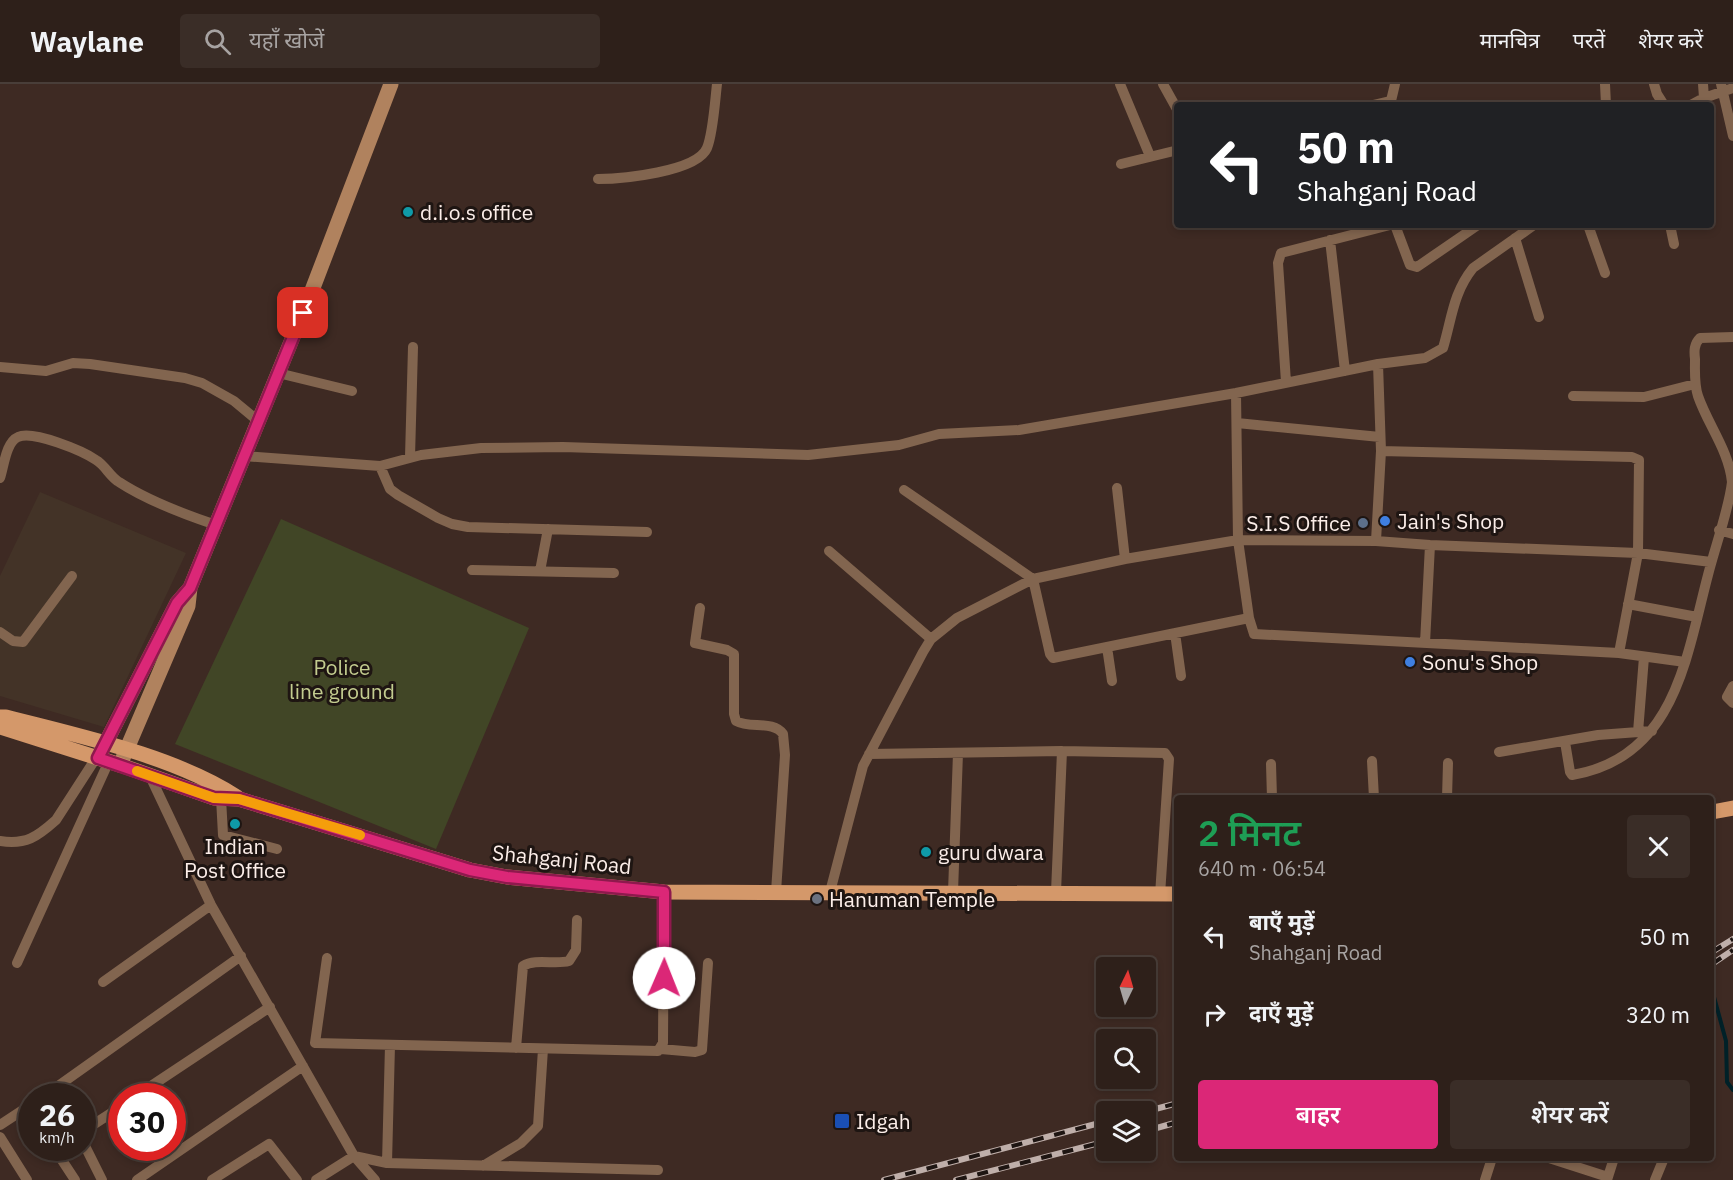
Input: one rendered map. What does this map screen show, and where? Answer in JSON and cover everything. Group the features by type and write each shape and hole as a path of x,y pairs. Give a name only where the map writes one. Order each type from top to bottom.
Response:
{"main road":[{"path":"190,588 177,603 104,743 106,760 126,750 188,606 190,588 311,293 391,84"},
{"path":"0,717 126,750 217,784 239,799"},
{"name":"Shahganj Road","path":"0,727 106,760 214,798 239,799 470,870 507,877 664,892 1174,894"},
{"path":"1714,812 1733,808"}],"street":[{"path":"598,179 645,176 698,159 707,150 717,84"},
{"path":"1120,84 1150,156"},
{"path":"1163,84 1174,104"},
{"path":"1390,102 1395,84"},
{"path":"1605,84 1606,102"},
{"path":"1654,84 1662,102"},
{"path":"1703,84 1704,98"},
{"path":"1721,88 1733,136"},
{"path":"1696,102 1721,88 1733,88"},
{"path":"1121,164 1174,151"},
{"path":"1287,382 1279,255 1282,251 1378,228"},
{"path":"1396,228 1410,265 1417,267 1474,228"},
{"path":"243,456 380,466 411,458 474,448 562,447 826,454 899,445 939,434 1019,430 1236,393 1345,370 1425,358 1439,352 1443,348 1456,295 1466,277 1473,268 1530,228"},
{"path":"1589,228 1605,273"},
{"path":"1671,228 1674,244"},
{"path":"1515,238 1539,317"},
{"path":"1330,240 1345,370"},
{"path":"1565,742 1570,772 1574,775 1614,763 1636,747 1652,731 1666,711 1685,662 1731,489 1731,472 1698,397 1695,384 1694,353 1700,338 1733,337"},
{"path":"411,458 413,347"},
{"path":"0,368 46,371 73,363 185,378 202,383 234,401 258,422"},
{"path":"1376,541 1381,451 1378,364"},
{"path":"278,373 352,392"},
{"path":"1573,396 1644,397 1695,384"},
{"path":"1236,393 1238,540 1249,618 1252,630 1257,634 1619,653 1685,662"},
{"path":"1237,423 1380,437"},
{"path":"0,478 11,443 17,437 29,435 60,444 96,460 119,483 187,515 216,525"},
{"path":"1381,451 1635,458 1639,460 1638,553 1619,653"},
{"path":"380,466 390,489 452,524 468,527 647,532"},
{"path":"1117,488 1125,559"},
{"path":"904,490 1033,579 1051,656 1056,658 1249,618"},
{"path":"540,571 548,529"},
{"path":"1719,530 1733,534"},
{"path":"830,892 861,773 913,667 931,639 972,609 1033,579 1125,559 1238,540 1376,541 1638,553 1711,562"},
{"path":"1425,644 1430,545"},
{"path":"829,551 931,639"},
{"path":"472,570 614,573"},
{"path":"0,632 13,641 23,642 72,576"},
{"path":"1628,604 1697,617"},
{"path":"700,608 695,643 727,650 734,654 736,721 775,728 783,734 785,755 776,892"},
{"path":"1175,633 1181,676"},
{"path":"1107,647 1112,681"},
{"path":"1638,732 1644,657"},
{"path":"1733,686 1726,696 1733,703"},
{"path":"1499,752 1598,735 1652,731"},
{"path":"1056,892 1062,751"},
{"path":"869,754 1161,752 1168,756 1160,895"},
{"path":"953,892 958,753"},
{"path":"0,841 26,842 50,825 106,760"},
{"path":"17,963 106,760"},
{"path":"1372,761 1374,795"},
{"path":"1447,795 1448,763"},
{"path":"1271,764 1272,795"},
{"path":"150,776 211,905 354,1156 375,1180"},
{"path":"220,798 223,835 277,849"},
{"path":"661,1050 663,1043 664,892"},
{"path":"103,982 211,905"},
{"path":"516,1048 523,966 531,963 569,961 576,950 577,920"},
{"path":"73,1083 241,956"},
{"path":"327,958 315,1043 654,1052 702,1050 708,963"},
{"path":"156,1083 270,1007"},
{"path":"387,1163 390,1045"},
{"path":"483,1166 521,1143 538,1126 543,1049"},
{"path":"137,1180 303,1066"},
{"path":"0,1125 18,1115"},
{"path":"0,1137 27,1180"},
{"path":"212,1180 269,1144 297,1180"},
{"path":"316,1180 354,1156 387,1163 658,1170"},
{"path":"63,1161 75,1180"},
{"path":"92,1161 102,1180"},
{"path":"1485,1180 1491,1161"},
{"path":"1557,1161 1607,1179 1613,1161"},
{"path":"1655,1180 1663,1161"}],"shaded area":[{"path":"40,492 186,553 104,727 0,696 0,576"}],"green space":[{"name":"Police line ground","path":"281,519 529,628 436,849 175,744"}],"waterway":[{"path":"1714,997 1726,1041 1727,1082 1733,1090"}],"railway":[{"path":"1714,951 1733,939"},
{"path":"1714,963 1733,950"},
{"path":"1156,1109 1174,1104"},
{"path":"1156,1128 1174,1123"},
{"path":"884,1180 1096,1124"},
{"path":"956,1180 1096,1144"}],"slow traffic":[{"path":"137,771 214,798 239,799 360,835"}],"place":[{"name":"d.i.o.s office","path":"408,212"},
{"name":"Jain's Shop","path":"1385,521"},
{"name":"S.I.S Office","path":"1363,523"},
{"name":"Sonu's Shop","path":"1410,662"},
{"name":"Indian Post Office","path":"235,824"},
{"name":"guru dwara","path":"926,852"},
{"name":"Hanuman Temple","path":"817,899"},
{"name":"Idgah","path":"842,1121"}],"route":[{"path":"303,313 190,588 177,603 98,758 214,798 239,799 470,870 507,877 664,892 664,978"}]}
